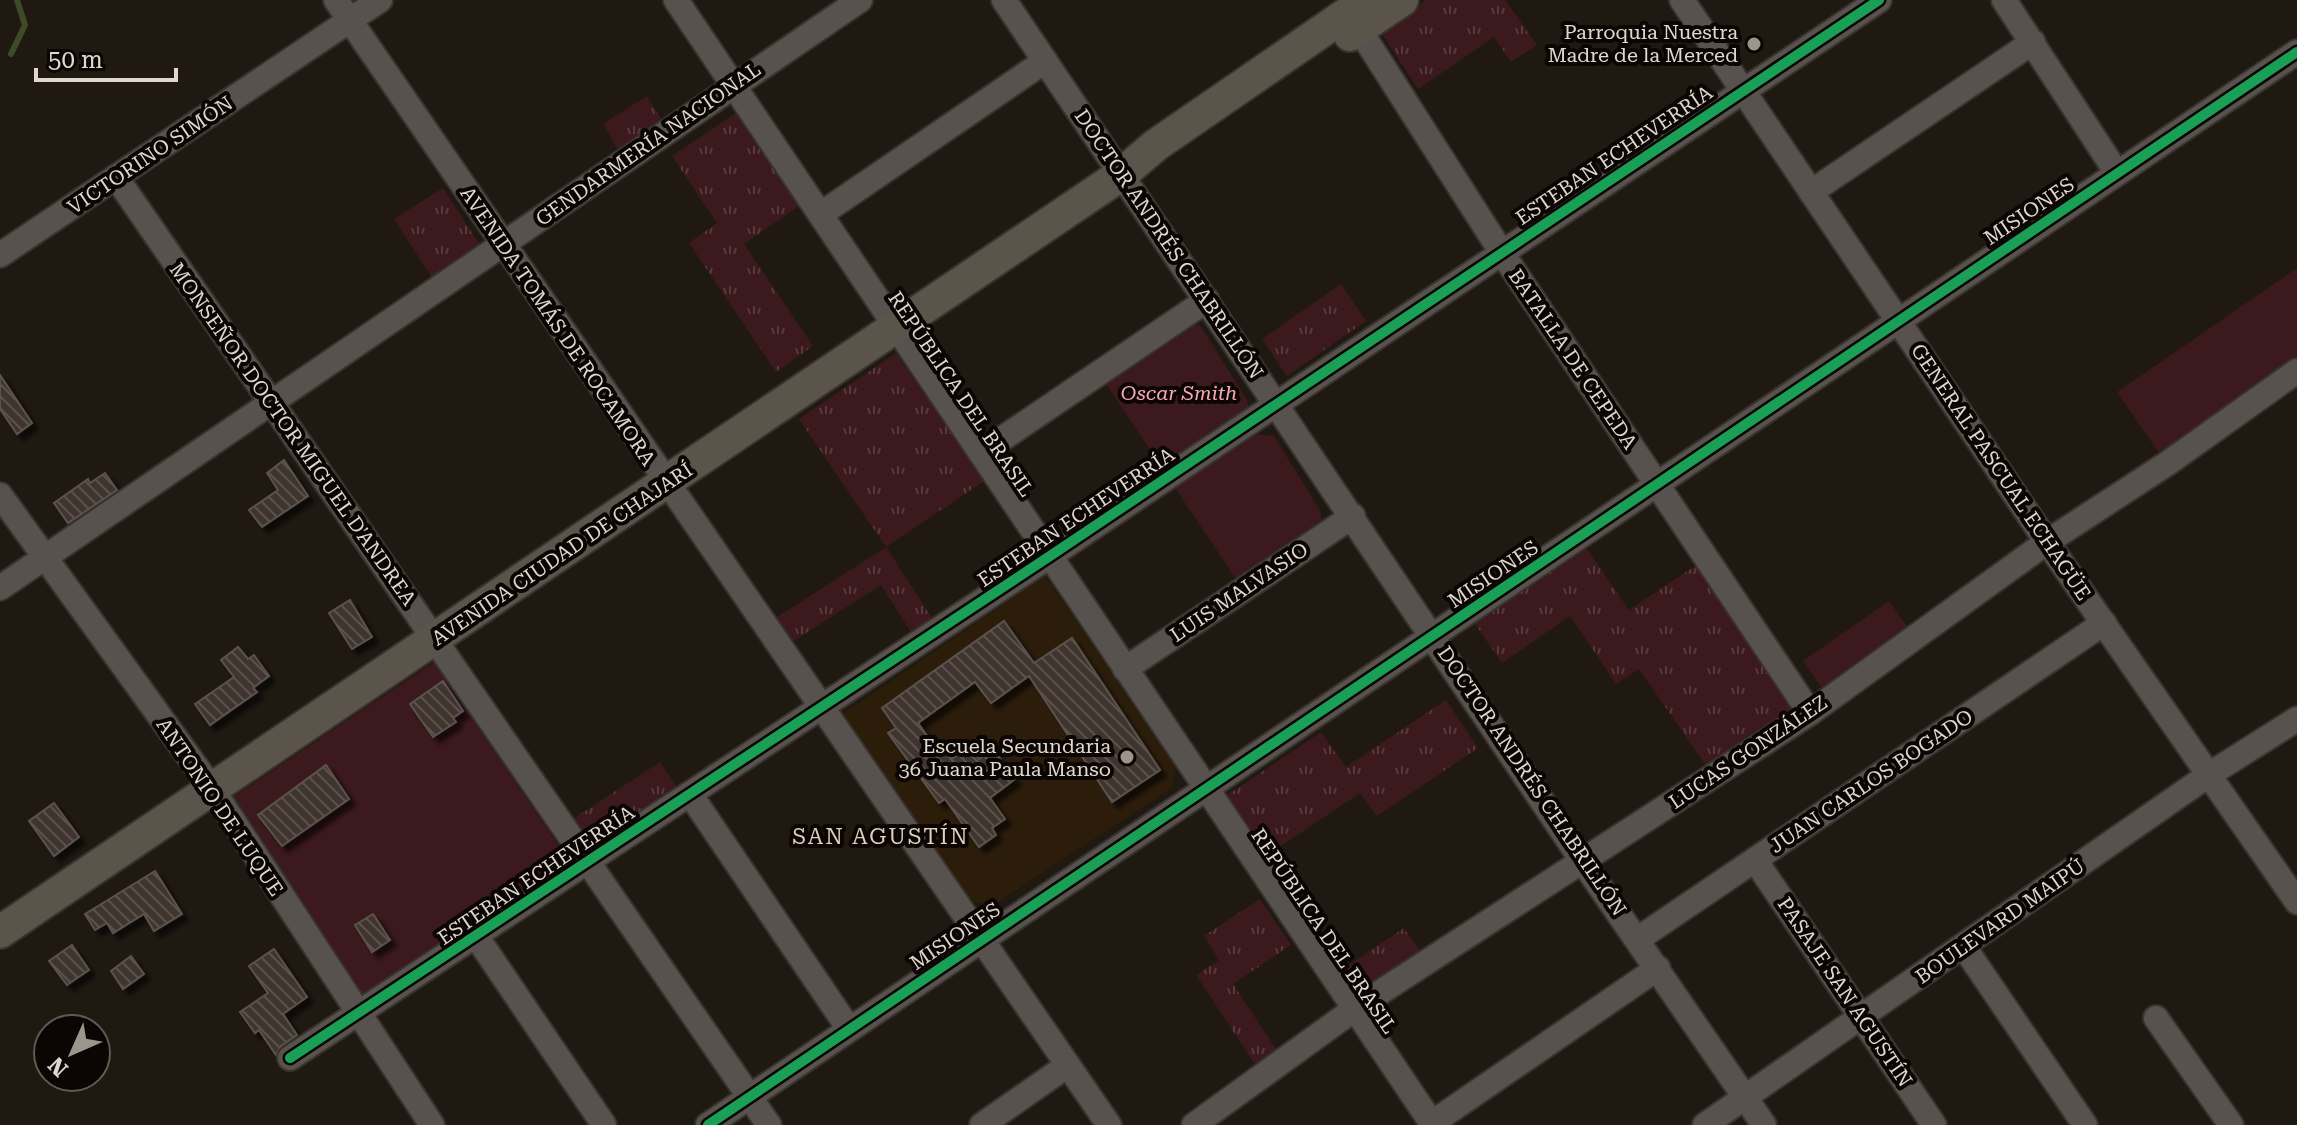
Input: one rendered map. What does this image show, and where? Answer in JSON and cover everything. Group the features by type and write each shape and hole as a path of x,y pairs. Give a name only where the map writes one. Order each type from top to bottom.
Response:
{"main road":[{"name":"AVENIDA CIUDAD DE CHAJARÍ","path":"0,932 1122,174 1156,145 1356,10 1402,0"}],"street":[{"name":"AVENIDA TOMÁS DE ROCAMORA","path":"336,0 1109,1125"},
{"name":"VICTORINO SIMÓN","path":"0,255 380,0"},
{"name":"REPÚBLICA DEL BRASIL","path":"676,0 821,214 894,329 981,453 1433,1124"},
{"name":"GENDARMERÍA NACIONAL","path":"0,588 860,0"},
{"name":"DOCTOR ANDRÉS CHABRILLÓN","path":"1004,0 1583,862 1764,1125"},
{"name":"GENERAL PASCUAL ECHAGÜE","path":"1682,0 2047,542 2297,902"},
{"name":"ESTEBAN ECHEVERRÍA","path":"290,1058 1050,556 1879,0"},
{"path":"2004,0 2117,173"},
{"name":"BATALLA DE CEPEDA","path":"1356,10 1502,253 1810,713"},
{"path":"1811,192 2033,42"},
{"name":"MISIONES","path":"708,1125 2297,52"},
{"path":"821,214 1045,61"},
{"name":"MONSEÑOR DOCTOR MIGUEL D'ANDREA","path":"116,177 769,1125"},
{"path":"981,453 1207,300"},
{"name":"LUCAS GONZÁLEZ","path":"1194,1125 1356,1008 1810,713 2047,542 2168,463 2297,371"},
{"name":"ANTONIO DE LUQUE","path":"0,495 213,790 432,1125"},
{"name":"LUIS MALVASIO","path":"1125,669 1353,516"},
{"name":"JUAN CARLOS BOGADO","path":"1638,939 2104,623"},
{"name":"BOULEVARD MAIPÚ","path":"1705,1125 2210,774 2297,719"},
{"path":"690,794 849,1029"},
{"name":"PASAJE SAN AGUSTÍN","path":"1755,860 1934,1125"},
{"path":"476,936 604,1125"},
{"path":"1964,947 2085,1125"},
{"path":"1433,1124 1658,968"},
{"path":"2156,1018 2231,1125"},
{"path":"982,1125 1068,1065"}],"shaded area":[{"path":"1045,576 1175,767 1173,787 992,906 968,900 841,715"}],"green space":[{"path":"1426,0 1505,0 1537,45 1511,62 1494,37 1418,89 1380,31"},
{"path":"647,96 665,125 620,153 603,124"},
{"path":"736,113 799,206 744,244 813,346 776,372 689,243 717,223 672,156"},
{"path":"443,188 485,253 436,284 394,219"},
{"path":"2297,268 2297,365 2162,457 2117,392"},
{"path":"1341,284 1366,321 1287,376 1262,339"},
{"name":"Oscar Smith","path":"1183,324 1200,325 1247,400 1249,412 1163,469 1102,378"},
{"path":"896,353 984,481 886,547 799,419"},
{"path":"1257,434 1274,436 1320,510 1322,523 1236,579 1175,488"},
{"path":"1584,545 1629,610 1698,564 1796,707 1707,767 1639,669 1616,684 1570,616 1502,663 1473,621"},
{"path":"886,547 932,618 911,632 881,585 792,642 776,618"},
{"path":"1889,601 1910,631 1824,691 1803,661"},
{"path":"434,662 569,861 365,998 230,799"},
{"path":"1446,700 1478,748 1377,816 1360,793 1263,858 1226,804 1229,794 1321,732 1346,767"},
{"path":"660,762 680,792 593,849 573,819"},
{"path":"1260,899 1291,945 1233,984 1280,1055 1258,1069 1196,975 1219,960 1204,936"},
{"path":"1404,928 1421,953 1370,986 1359,986 1346,967"}],"building":[{"path":"0,375 32,423 17,434 0,409"},
{"path":"284,460 308,496 262,527 249,510 278,490 267,473"},
{"path":"105,473 117,490 68,523 54,503 88,479 90,483"},
{"path":"350,600 372,637 352,649 329,613"},
{"path":"1004,621 1034,663 1072,638 1160,770 1112,802 1029,676 991,703 975,682 918,723 939,753 946,748 953,758 970,746 979,759 993,749 1015,779 990,798 1005,819 992,828 996,835 979,847 945,799 939,803 888,733 896,728 882,708"},
{"path":"238,647 248,659 254,655 269,676 253,688 257,692 210,725 195,704 234,677 221,660"},
{"path":"443,681 463,711 453,718 456,722 433,737 410,704"},
{"path":"326,765 349,799 282,846 258,815"},
{"path":"54,803 79,837 54,856 29,821"},
{"path":"155,871 182,914 154,931 144,914 113,933 107,923 95,930 85,914"},
{"path":"373,914 390,940 372,952 355,925"},
{"path":"72,945 89,970 67,985 49,961"},
{"path":"274,949 307,997 283,1014 297,1035 281,1046 276,1055 259,1030 255,1033 240,1012 268,993 249,966"},
{"path":"131,956 144,974 123,989 111,971"}],"waterway":[{"path":"11,54 25,25 17,0"}],"cycle path":[{"path":"290,1058 1050,556 1879,0"},
{"path":"708,1125 2297,52"}],"place":[{"name":"Parroquia Nuestra Madre de la Merced","path":"1754,44"},
{"name":"Escuela Secundaria 36 Juana Paula Manso","path":"1127,757"}],"district":[{"name":"SAN AGUSTÍN","path":"881,836"}]}
